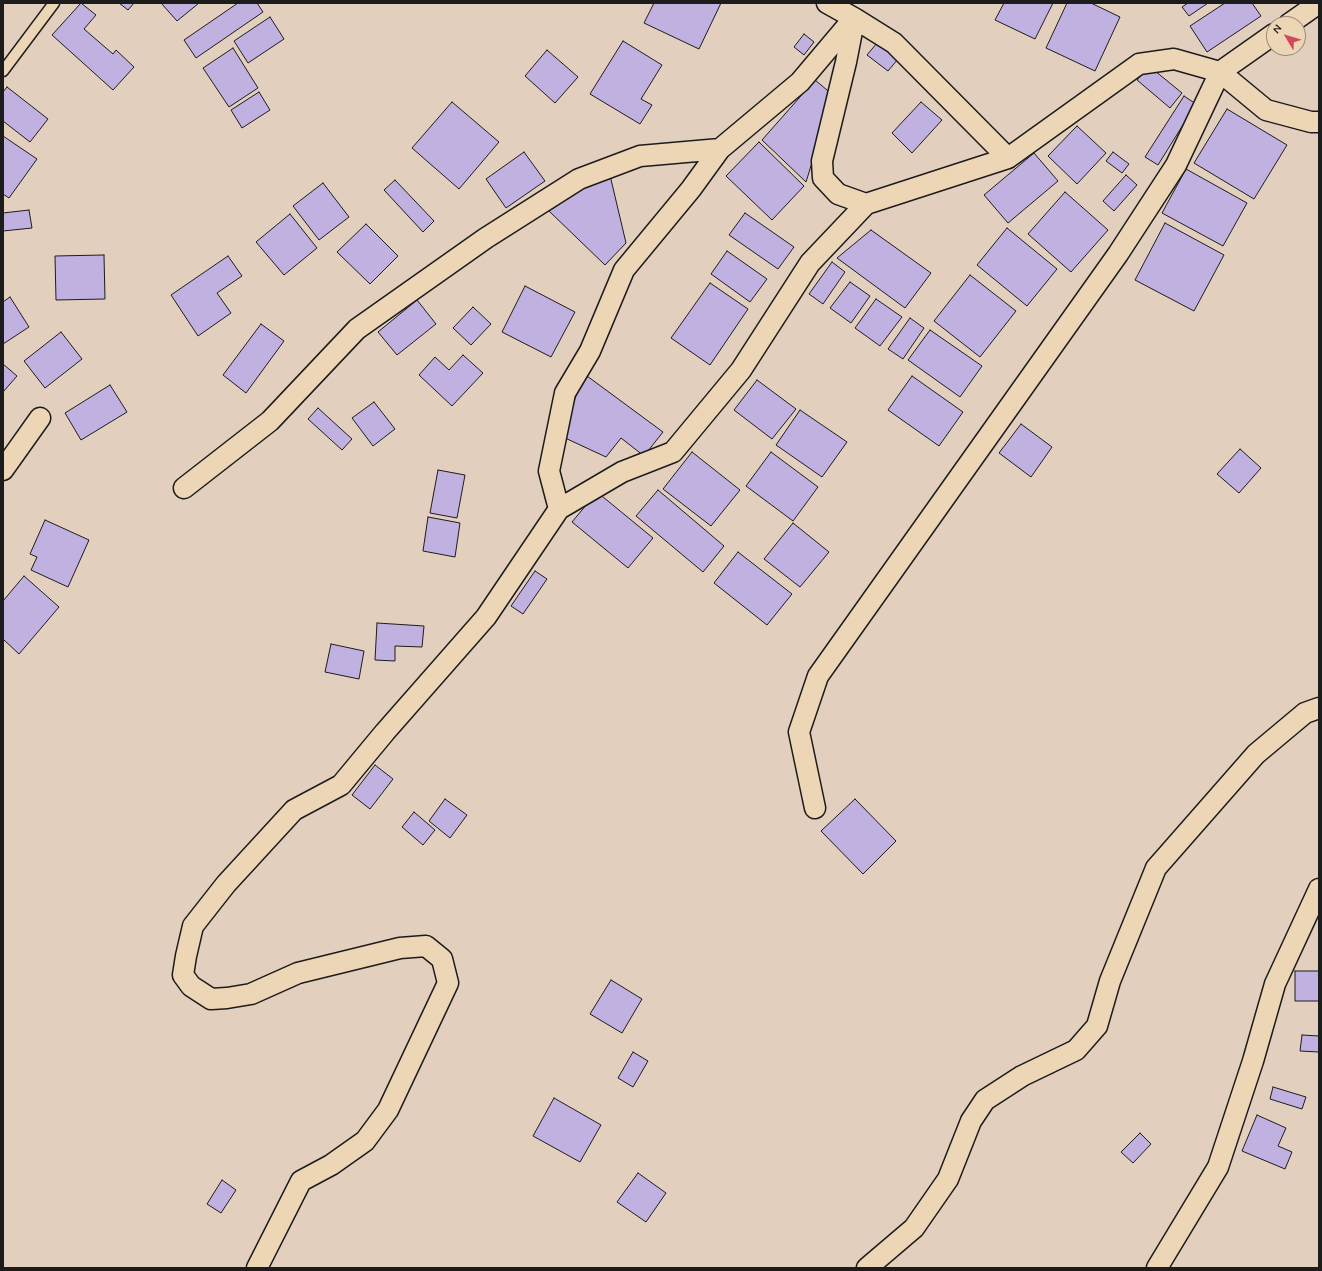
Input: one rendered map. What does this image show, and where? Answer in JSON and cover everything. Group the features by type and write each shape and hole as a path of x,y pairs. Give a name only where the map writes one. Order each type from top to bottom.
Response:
{"street":[{"path":"827,3 854,18 894,44 1008,158"},
{"path":"1300,16 1319,3"},
{"path":"559,509 549,471 565,393 590,351 624,270 691,189 720,149 800,82 854,18"},
{"path":"854,18 846,62 822,161 823,178 838,194 866,204"},
{"path":"816,808 799,732 818,676 1118,254 1176,165 1220,72 1266,40"},
{"path":"257,1268 301,1182 331,1165 364,1140 388,1110 408,1069 429,1020 448,983 442,959 426,946 400,948 298,973 251,994 211,999 192,986 183,975 193,926 226,884 294,810 341,785 486,617 559,509 622,472 673,452 741,370 810,263 866,204 1008,158 1139,64 1174,59 1220,72 1266,110 1311,122 1319,122"},
{"path":"184,488 270,421 357,330 486,238 579,179 640,156 720,149"},
{"path":"3,470 40,418"},
{"path":"867,1268 914,1228 948,1180 971,1121 985,1100 1022,1076 1076,1050 1097,1026 1110,981 1156,868 1256,754 1305,713 1319,708"},
{"path":"1157,1268 1218,1167 1253,1061 1275,984 1319,889"}],"lane":[{"path":"3,71 54,3"}],"building":[{"path":"81,3 96,15 84,29 113,54 116,50 134,67 113,90 52,35"},
{"path":"119,3 134,3 128,10"},
{"path":"161,3 199,3 177,21"},
{"path":"238,3 257,3 263,12 196,58 184,40"},
{"path":"654,3 721,3 699,49 644,23"},
{"path":"1004,3 1053,3 1035,39 995,20"},
{"path":"1067,3 1091,3 1120,17 1095,71 1046,48"},
{"path":"1188,3 1208,3 1189,16 1182,7"},
{"path":"1225,3 1252,3 1261,16 1207,52 1190,26"},
{"path":"270,17 284,39 248,63 234,41"},
{"path":"804,34 814,42 804,55 794,47"},
{"path":"623,41 662,65 641,99 652,105 640,124 590,94"},
{"path":"877,43 898,59 888,71 867,55"},
{"path":"233,48 258,88 229,107 203,68"},
{"path":"547,50 578,77 555,103 525,76"},
{"path":"1149,66 1182,93 1170,108 1137,80"},
{"path":"815,80 833,95 806,182 762,140"},
{"path":"7,87 48,119 30,142 3,121 3,92"},
{"path":"259,92 270,110 242,128 231,110"},
{"path":"1184,96 1196,104 1158,165 1145,157"},
{"path":"452,102 499,142 459,189 412,148"},
{"path":"921,102 942,120 912,153 892,133"},
{"path":"1227,109 1287,145 1254,199 1194,163"},
{"path":"1077,126 1106,153 1077,184 1048,156"},
{"path":"3,136 37,159 9,198 3,194"},
{"path":"759,142 804,186 772,220 726,176"},
{"path":"524,152 545,181 506,208 486,179"},
{"path":"1113,152 1129,164 1122,173 1106,161"},
{"path":"1034,153 1058,181 1008,223 984,195"},
{"path":"1186,169 1247,203 1223,246 1162,213"},
{"path":"609,171 626,243 605,265 549,211"},
{"path":"1126,175 1137,185 1114,211 1103,201"},
{"path":"395,180 434,221 423,232 384,190"},
{"path":"323,183 349,217 319,240 293,206"},
{"path":"1065,192 1108,230 1071,272 1028,234"},
{"path":"29,210 32,228 3,231 3,213"},
{"path":"745,213 794,247 778,269 729,235"},
{"path":"290,214 317,248 284,275 256,242"},
{"path":"1165,223 1224,255 1194,311 1135,280"},
{"path":"366,224 398,256 370,284 337,252"},
{"path":"1007,228 1057,269 1027,306 977,265"},
{"path":"871,230 931,273 905,308 837,258"},
{"path":"727,251 767,279 750,302 711,274"},
{"path":"104,255 105,299 56,300 55,256"},
{"path":"228,256 242,276 217,293 231,313 198,336 171,295"},
{"path":"832,262 845,272 823,304 809,294"},
{"path":"970,275 1016,311 980,357 934,321"},
{"path":"850,282 870,296 851,323 830,308"},
{"path":"710,283 748,309 710,365 671,338"},
{"path":"525,286 575,312 551,357 502,332"},
{"path":"10,297 29,327 3,344 3,302"},
{"path":"876,299 902,317 880,346 855,328"},
{"path":"417,300 436,324 397,355 378,332"},
{"path":"473,307 491,324 471,345 453,328"},
{"path":"910,318 924,328 903,359 888,349"},
{"path":"261,324 284,341 246,393 223,375"},
{"path":"930,330 982,366 960,397 908,360"},
{"path":"61,332 82,359 45,388 24,361"},
{"path":"463,355 483,373 452,406 419,375 435,357 449,370"},
{"path":"3,364 17,376 3,392"},
{"path":"583,373 663,432 644,456 621,438 606,457 563,437"},
{"path":"912,376 963,412 939,446 888,410"},
{"path":"757,380 796,409 772,439 734,410"},
{"path":"110,385 127,412 81,440 65,413"},
{"path":"374,402 395,429 373,446 352,418"},
{"path":"318,408 352,439 342,450 308,419"},
{"path":"800,410 847,442 822,477 776,445"},
{"path":"1021,424 1052,447 1031,477 999,453"},
{"path":"1240,449 1261,468 1239,493 1217,474"},
{"path":"692,452 740,490 711,526 663,489"},
{"path":"771,452 818,487 793,521 746,486"},
{"path":"438,470 465,475 457,518 430,513"},
{"path":"658,490 724,546 703,572 636,516"},
{"path":"597,492 653,538 628,568 572,522"},
{"path":"428,517 460,523 455,557 423,551"},
{"path":"45,520 89,540 68,587 31,570 37,557 30,554"},
{"path":"793,523 829,552 800,587 764,559"},
{"path":"738,552 792,594 767,625 714,583"},
{"path":"535,571 547,579 523,614 511,606"},
{"path":"24,576 59,607 19,654 3,639 3,601"},
{"path":"377,623 424,626 422,647 395,646 395,661 375,660"},
{"path":"331,644 364,651 359,679 325,672"},
{"path":"375,765 393,779 370,809 352,795"},
{"path":"445,799 467,815 450,838 429,821"},
{"path":"855,799 896,841 863,874 821,831"},
{"path":"414,812 435,830 423,845 402,827"},
{"path":"1295,971 1319,971 1319,1001 1295,1001"},
{"path":"611,980 642,999 622,1033 590,1014"},
{"path":"1302,1035 1319,1036 1319,1052 1300,1051"},
{"path":"633,1052 648,1061 633,1087 618,1078"},
{"path":"1273,1087 1306,1097 1302,1109 1270,1099"},
{"path":"554,1098 601,1125 580,1162 533,1136"},
{"path":"1257,1115 1286,1128 1278,1146 1292,1152 1285,1169 1242,1151"},
{"path":"1140,1133 1151,1144 1133,1163 1121,1152"},
{"path":"638,1173 666,1193 646,1222 617,1202"},
{"path":"222,1180 236,1190 221,1213 207,1204"}]}
